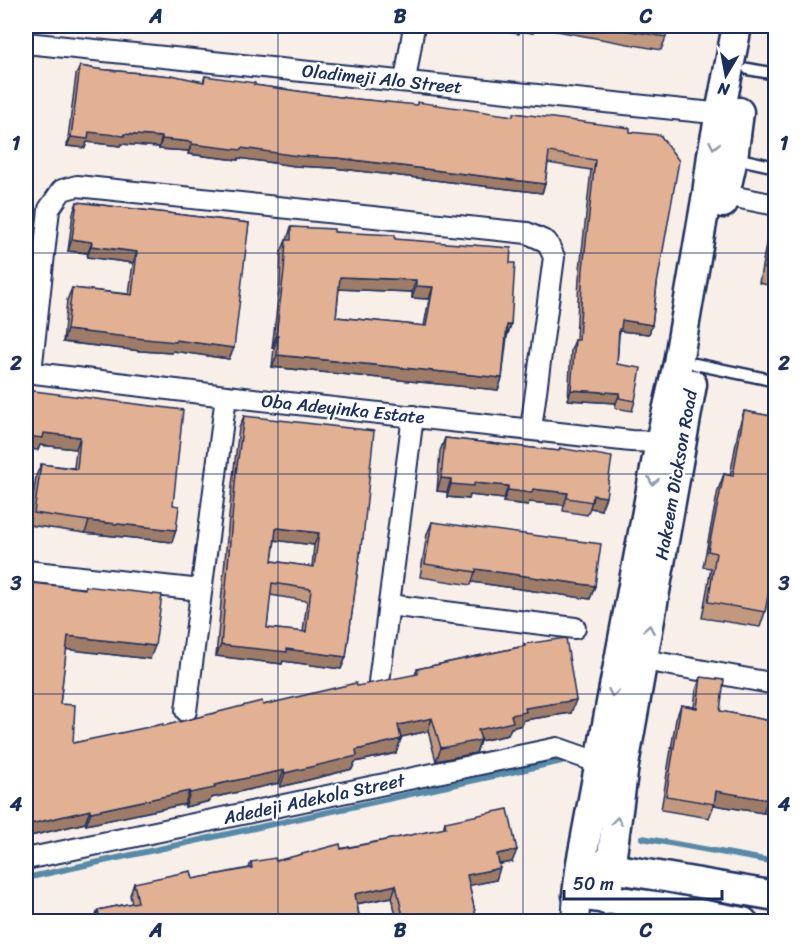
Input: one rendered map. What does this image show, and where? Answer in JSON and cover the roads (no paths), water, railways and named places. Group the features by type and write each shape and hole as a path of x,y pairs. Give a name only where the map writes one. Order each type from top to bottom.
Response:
{"main road":[{"name":"Hakeem Dickson Road","path":"598,911 611,868 624,765 724,195 733,158 730,114 737,26"},
{"name":"Hakeem Dickson Road","path":"576,908 581,863 660,442 678,363 706,205 712,155 748,69 756,26"},
{"path":"581,863 776,896"},
{"path":"576,908 598,911 656,906 743,921"}],"street":[{"path":"405,81 414,26"},
{"name":"Oladimeji Alo Street","path":"26,43 730,114"},
{"path":"28,372 50,209 62,190 77,186 527,232 547,242 554,257 531,429"},
{"path":"724,195 776,205"},
{"name":"Oba Adeyinka Estate","path":"28,372 632,441 660,442"},
{"path":"186,711 226,396"},
{"path":"379,682 412,416"},
{"path":"26,571 201,590"},
{"path":"389,605 575,628"},
{"path":"644,660 776,684"},
{"name":"Adedeji Adekola Street","path":"26,859 557,748 600,763"}],"lane":[{"path":"748,69 776,74"},
{"path":"733,158 776,167"},
{"path":"696,364 776,381"}],"waterway":[{"path":"26,878 562,761"},
{"path":"642,838 776,862"}]}
